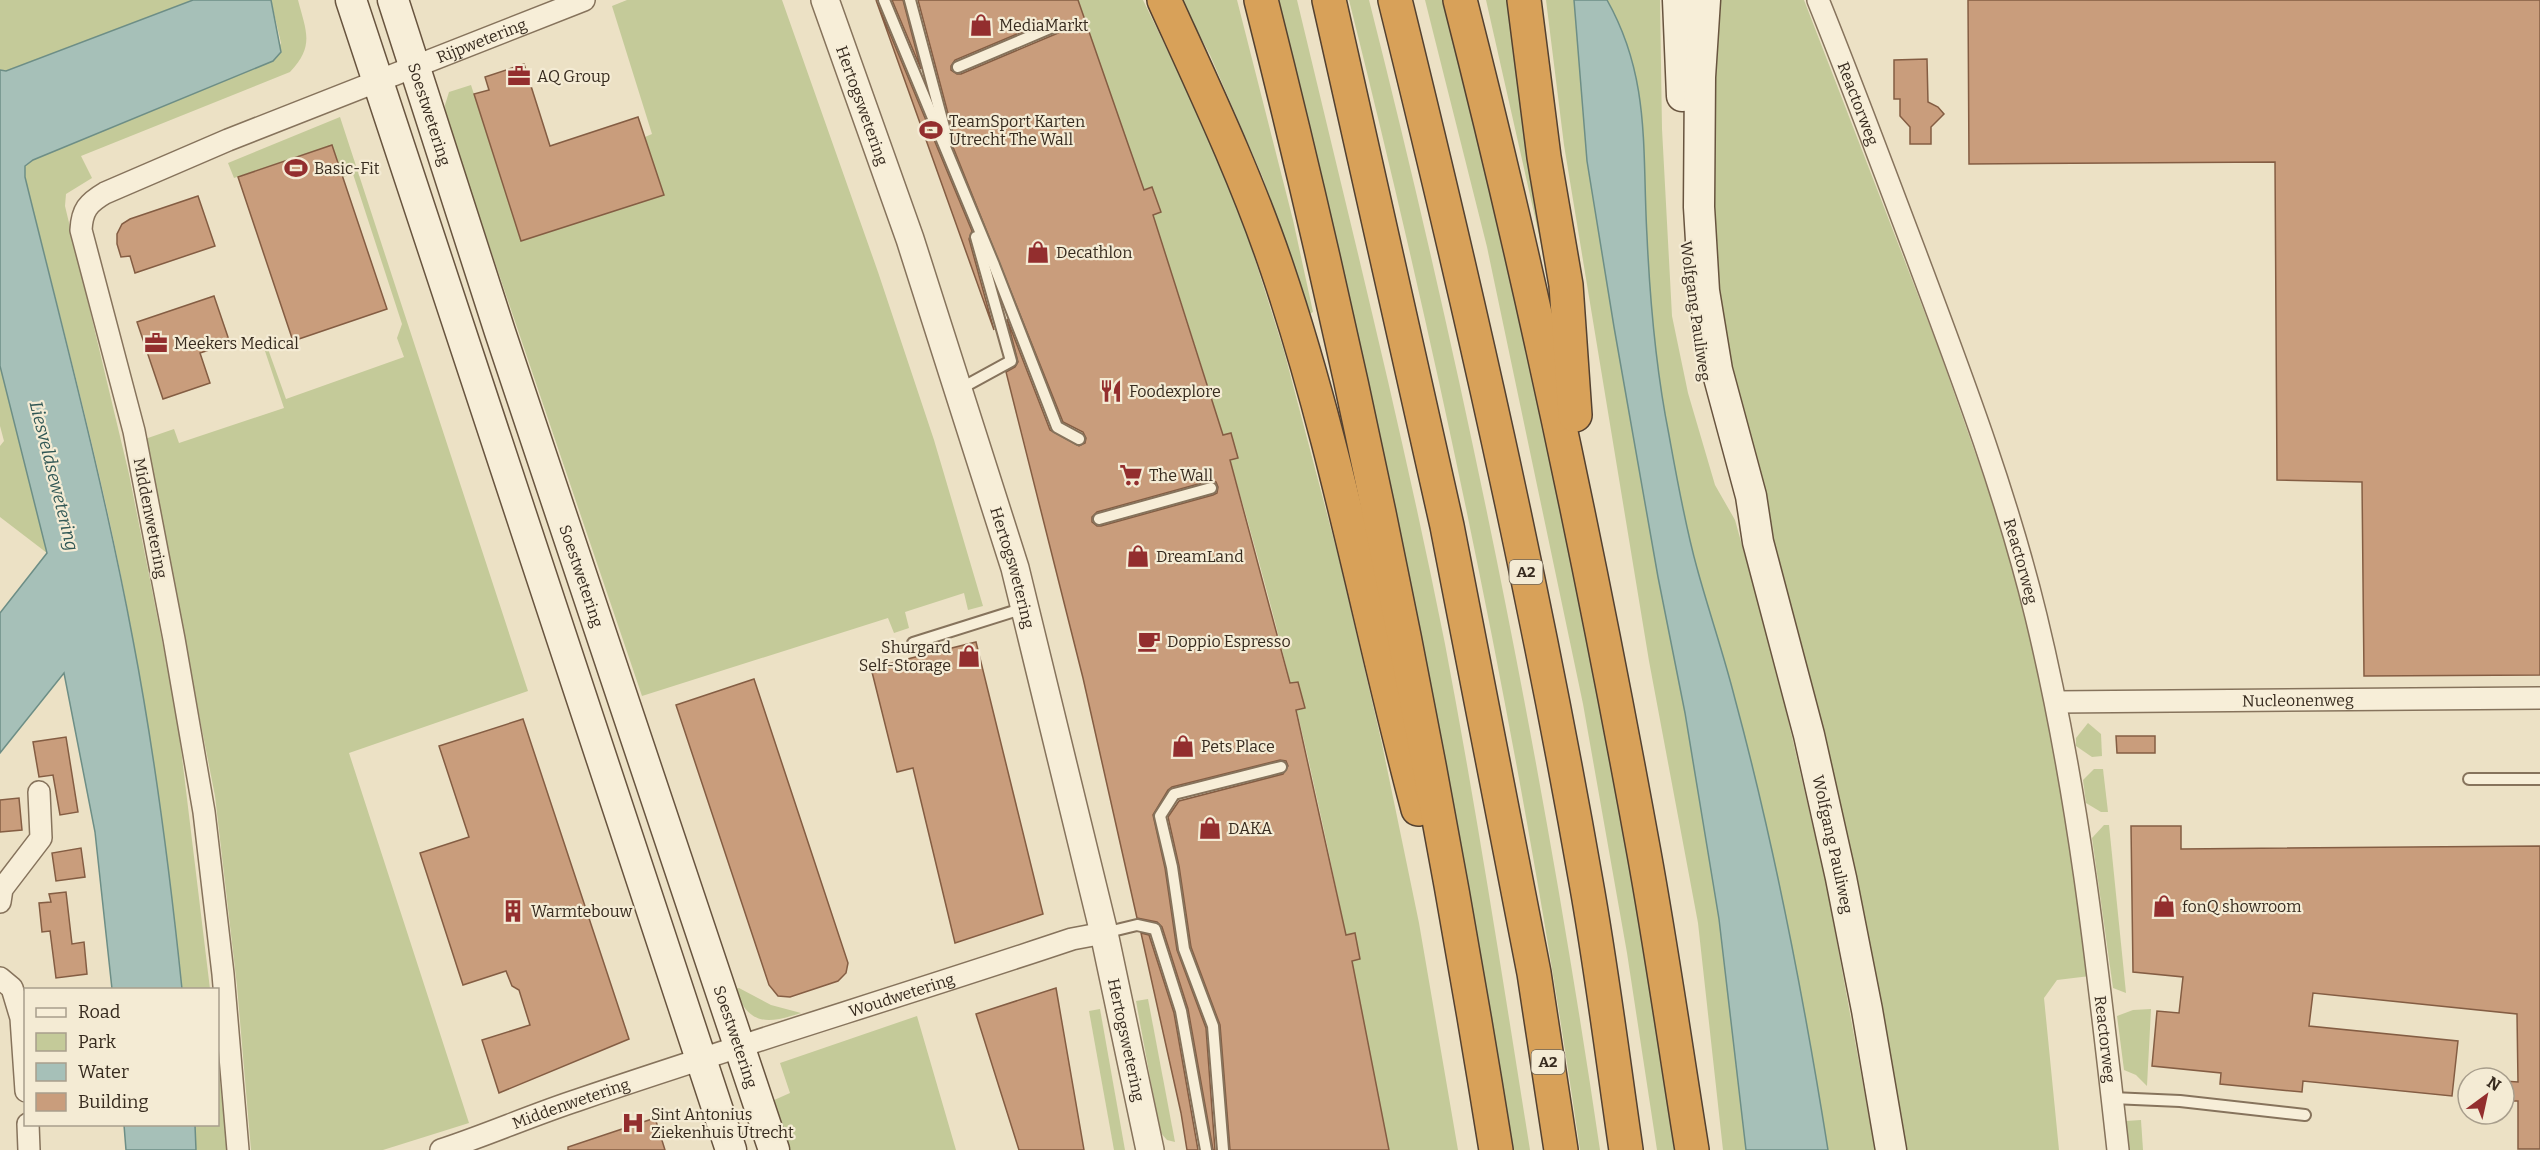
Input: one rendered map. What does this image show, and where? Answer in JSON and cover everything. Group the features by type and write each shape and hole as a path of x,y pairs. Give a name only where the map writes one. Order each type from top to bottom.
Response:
{"highway":[{"path":"1164,0 1242,172 1277,268 1310,373 1354,541 1392,711 1476,1024"},
{"path":"1261,0 1305,172 1358,408 1420,709 1496,1150"},
{"name":"A2","path":"1329,0 1448,526 1532,962 1561,1150"},
{"name":"A2","path":"1395,0 1446,208 1515,514 1586,883 1626,1150"},
{"path":"1461,0 1514,214 1584,543 1644,855 1692,1150"},
{"path":"1524,0 1541,136 1566,285 1584,543"}],"main road":[{"path":"351,0 731,1150"},
{"name":"Soestwetering","path":"393,0 774,1150"},
{"name":"Wolfgang Pauliweg","path":"1678,0 1686,184 1685,234 1690,295 1702,372 1739,503 1758,542"},
{"name":"Wolfgang Pauliweg","path":"1705,0 1700,77 1699,207 1704,291 1717,370 1751,496 1758,542 1809,735 1841,878 1891,1150"}],"street":[{"name":"Rijpwetering","path":"378,82 584,0"},
{"name":"Hertogswetering","path":"825,0 910,239 1015,568 1104,933 1150,1150"},
{"name":"Reactorweg","path":"1818,0 1957,363 2006,507 2036,616 2056,702 2086,872 2118,1150"},
{"name":"Middenwetering","path":"238,1150 223,974 204,812 174,639 134,432 81,230 82,216 88,203 105,193 228,140 378,82"},
{"name":"Nucleonenweg","path":"2056,702 2540,698"},
{"path":"0,902 2,889 41,838 39,792"},
{"name":"Woudwetering","path":"700,1059 1072,939 1104,933"},
{"path":"0,978 12,988 21,1018 24,1062"},
{"name":"Middenwetering","path":"441,1150 575,1101 700,1059"},
{"path":"28,1126 29,1150"}],"lane":[{"path":"884,0 1057,427 1079,439"},
{"path":"910,0 958,180 1011,361 958,390"},
{"path":"958,67 1055,26"},
{"path":"1099,519 1211,488"},
{"path":"913,643 1024,608"},
{"path":"1223,1150 1213,1026 1184,949 1172,867 1160,816 1174,794 1281,767"},
{"path":"2469,779 2540,779"},
{"path":"1104,933 1137,925 1155,928 1181,1011 1206,1150"},
{"path":"2112,1098 2180,1101 2305,1115"}],"green space":[{"path":"0,0 193,0 6,71 0,70"},
{"path":"271,0 298,0 306,30 306,46 298,63 290,72 81,156 92,178 66,194 65,206 129,474 177,716 210,988 182,988 155,770 122,582 83,407 25,177 25,166 33,160 273,61 281,43"},
{"path":"627,0 782,0 878,272 934,440 983,606 968,610 964,593 905,612 909,628 894,633 888,618 642,696 446,118 445,105 449,92 471,85 521,240 663,195 645,137 652,134 612,6"},
{"path":"1075,0 1143,0 1210,138 1246,231 1284,351 1340,563 1382,744 1419,923 1458,1150 1387,1150 1322,819 1254,543 1208,386 1158,231"},
{"path":"1181,0 1237,0 1293,220 1313,312 1307,315 1263,178 1210,55"},
{"path":"1277,0 1297,0 1411,482 1457,707 1530,1150 1508,1150"},
{"path":"1349,0 1369,0 1438,285 1527,716 1578,1005 1600,1150 1580,1150 1534,860 1479,572 1417,285"},
{"path":"1425,0 1445,0 1505,245 1602,701 1678,1150 1657,1150 1627,953 1583,704 1487,247"},
{"path":"1486,0 1509,0 1515,58 1544,257"},
{"path":"1546,0 1660,0 1662,129 1672,316 1688,393 1715,485 1735,520 1777,672 1827,888 1875,1150 1723,1150 1698,923 1649,661 1564,145"},
{"path":"1711,0 1804,0 1938,347 2003,532 2058,747 2090,976 2057,980 2044,998 2059,1150 1903,1150 1714,323"},
{"path":"340,117 528,691 349,753 469,1123 383,1150 251,1150 237,986 215,796 145,439 174,429 179,443 284,408 265,351 268,349 286,399 404,357 397,338 402,324 353,174 343,177 332,145 234,178 228,163"},
{"path":"0,366 47,553 0,517 0,446 4,441 0,426"},
{"path":"2088,723 2101,734 2102,756 2092,757 2076,746 2076,738"},
{"path":"2094,769 2103,769 2108,812 2101,812 2086,803 2083,780"},
{"path":"2104,825 2109,825 2126,993 2113,988 2092,838"},
{"path":"739,988 771,1005 801,1013 778,1019 760,1019 746,1010 735,989"},
{"path":"1148,999 1175,1142 1167,1140 1160,1132 1136,1001"},
{"path":"1100,1009 1125,1150 1114,1150 1089,1011"},
{"path":"2151,1009 2147,1086 2136,1075 2124,1070 2117,1016 2133,1010"},
{"path":"917,1016 956,1150 788,1150 772,1101 790,1093 780,1063"},
{"path":"219,1072 227,1150 196,1150 195,1126 219,1126"},
{"path":"2141,1120 2143,1150 2129,1150 2126,1121"}],"water":[{"name":"Liesveldsewetering","path":"193,0 271,0 281,52 273,61 33,160 25,166 25,177 122,582 161,814 182,988 112,988 95,832 64,673 0,753 0,613 47,553 0,366 0,70 6,71"},
{"path":"1574,0 1607,0 1621,29 1638,86 1644,144 1652,311 1664,410 1693,552 1731,683 1776,867 1799,980 1828,1150 1746,1150 1719,919 1685,713 1658,577 1614,327 1587,161"},
{"path":"124,1126 195,1126 196,1150 126,1150"}],"building":[{"path":"876,0 972,231 969,239 994,330"},
{"path":"892,0 903,0 921,69"},
{"name":"The Wall","path":"918,0 1078,0 1144,190 1152,187 1161,212 1153,215 1223,435 1231,433 1238,458 1230,460 1290,683 1298,682 1305,708 1296,710 1346,935 1355,933 1360,959 1352,961 1389,1150 1230,1150 1220,1025 1191,947 1179,866 1168,817 1179,801 1283,774 1288,766 1286,761 1280,760 1172,787 1153,815 1165,868 1177,950 1206,1028 1215,1150 1213,1150 1188,1009 1162,927 1157,922 1137,918 1083,678 1006,372 1015,367 1018,362 1007,319 1050,430 1079,446 1085,443 1086,438 1083,432 1063,422 953,147 955,140","holes":["1053,19 1059,20 1062,24 1058,33 961,74 951,70 955,60","1209,481 1216,482 1218,487 1217,493 1213,495 1101,526 1092,522 1092,517 1097,512"]},
{"path":"1968,0 2540,0 2540,675 2364,676 2362,482 2277,480 2275,162 1969,164"},
{"path":"1927,59 1928,102 1938,107 1944,114 1931,127 1931,144 1910,144 1910,127 1900,116 1900,99 1894,99 1894,60"},
{"path":"524,64 550,146 638,117 664,195 521,241 474,94 489,90 485,77"},
{"path":"332,145 387,309 293,341 238,177"},
{"path":"198,196 215,246 135,273 130,256 121,257 117,244 117,234 122,224 130,219"},
{"path":"214,296 230,343 200,353 210,383 163,399 137,322"},
{"path":"976,642 1043,914 955,943 913,768 897,772 871,668"},
{"path":"754,679 848,963 846,973 838,981 790,997 778,996 769,985 676,705"},
{"name":"Warmtebouw","path":"523,719 629,1039 499,1093 482,1040 530,1025 519,990 512,986 506,971 463,985 420,853 469,837 439,746"},
{"path":"2116,736 2155,736 2155,753 2117,753"},
{"path":"66,737 78,812 60,815 53,775 39,777 33,742"},
{"path":"19,798 22,830 0,832 0,800"},
{"path":"2131,826 2181,826 2181,849 2540,846 2540,1149 2518,1149 2517,1014 2313,993 2309,1026 2458,1041 2452,1096 2303,1081 2302,1092 2220,1084 2221,1073 2152,1066 2157,1011 2179,1013 2183,977 2133,972"},
{"path":"81,848 85,877 56,881 52,853"},
{"path":"66,892 72,944 84,942 87,974 56,978 50,931 42,932 39,903 51,902 49,894"},
{"path":"1141,933 1149,935 1174,1013 1198,1150 1187,1150 1181,1113"},
{"path":"1056,988 1084,1150 1019,1150 976,1014"},
{"path":"655,1118 665,1150 568,1150 568,1147"}],"place":[{"name":"MediaMarkt","path":"981,25"},
{"name":"AQ Group","path":"519,76"},
{"name":"TeamSport Karten Utrecht The Wall","path":"931,130"},
{"name":"Basic-Fit","path":"296,168"},
{"name":"Decathlon","path":"1038,252"},
{"name":"Meekers Medical","path":"156,343"},
{"name":"Foodexplore","path":"1111,391"},
{"name":"The Wall","path":"1131,475"},
{"name":"DreamLand","path":"1138,556"},
{"name":"Doppio Espresso","path":"1149,641"},
{"name":"Shurgard Self-Storage","path":"969,656"},
{"name":"Pets Place","path":"1183,746"},
{"name":"DAKA","path":"1210,828"},
{"name":"fonQ showroom","path":"2164,906"},
{"name":"Warmtebouw","path":"513,911"},
{"name":"Sint Antonius Ziekenhuis Utrecht","path":"633,1123"}]}
